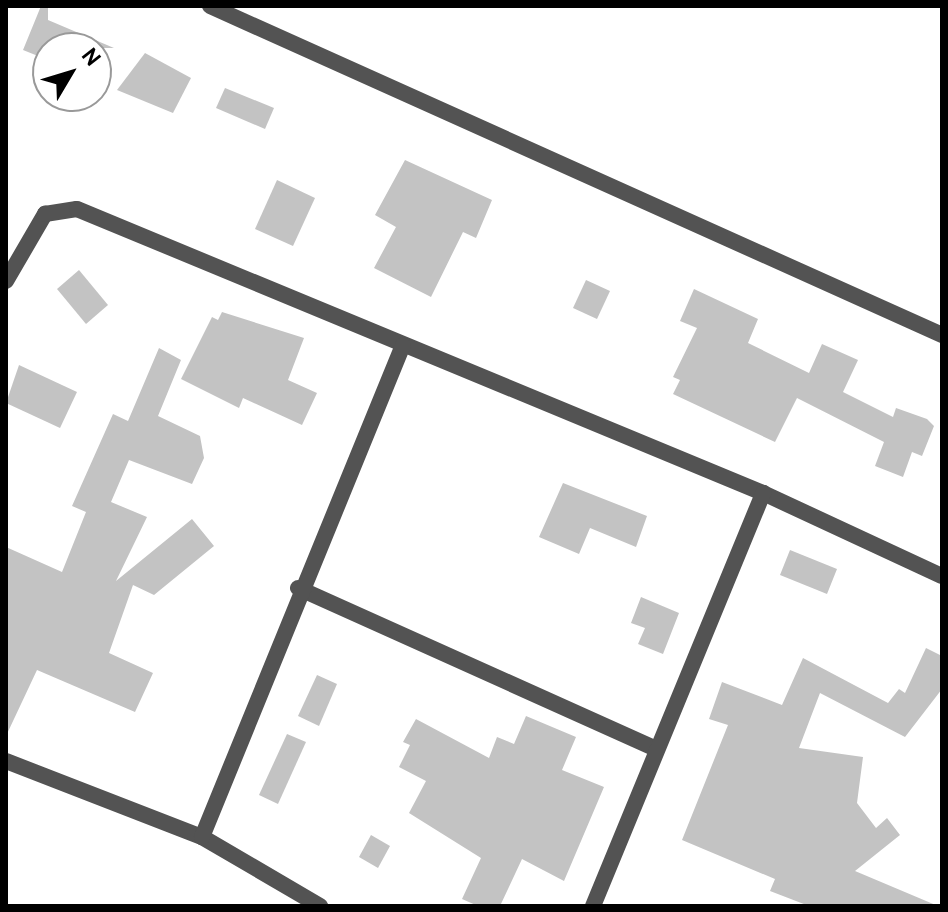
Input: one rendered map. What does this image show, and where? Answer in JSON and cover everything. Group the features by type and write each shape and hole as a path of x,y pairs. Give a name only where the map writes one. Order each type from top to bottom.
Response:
{"street":[{"path":"210,6 942,335"},
{"path":"6,281 45,214 77,209 763,493 942,576"},
{"path":"202,837 298,588 403,345"},
{"path":"593,906 654,748 763,493"},
{"path":"298,588 654,748"},
{"path":"6,761 202,837 320,906"}],"building":[{"path":"41,6 48,6 48,20 76,32 32,32 32,54 23,50"},
{"path":"145,53 191,78 173,113 117,90"},
{"path":"225,88 274,108 265,129 216,108"},
{"path":"405,160 492,200 476,238 463,232 431,297 374,268 396,227 375,215"},
{"path":"277,180 315,198 293,246 255,229"},
{"path":"79,270 108,305 86,324 57,289"},
{"path":"586,280 610,291 597,319 573,308"},
{"path":"694,289 758,319 748,343 809,373 822,344 858,360 843,392 893,417 896,408 927,419 934,426 922,456 912,452 903,477 875,466 884,442 797,398 775,442 673,394 680,380 673,377 697,328 680,321"},
{"path":"222,312 304,338 288,380 317,393 302,425 243,398 239,408 181,379 212,317 218,320"},
{"path":"159,348 181,360 158,416 200,436 204,458 192,484 129,460 111,502 147,517 116,581 192,519 214,546 154,595 133,585 109,653 153,673 135,712 37,670 6,736 6,547 62,572 86,512 72,506 113,414 128,421"},
{"path":"19,365 77,392 60,428 6,403"},
{"path":"563,483 647,516 636,547 590,528 579,554 539,537"},
{"path":"790,550 837,569 827,594 780,575"},
{"path":"641,597 679,613 663,654 638,644 645,628 631,623"},
{"path":"926,648 942,656 942,689 905,737 820,693 799,748 863,757 857,803 876,828 887,818 900,835 855,871 938,906 809,906 770,891 775,879 682,840 728,725 709,719 722,682 782,705 803,658 888,703 899,689 905,693"},
{"path":"317,675 337,684 319,726 298,716"},
{"path":"526,716 576,737 562,770 604,787 564,881 522,859 500,906 478,906 462,899 481,858 409,813 426,781 399,767 410,745 403,742 416,719 489,758 497,737 514,744"},
{"path":"287,734 306,742 278,804 259,795"},
{"path":"371,835 390,846 378,868 359,857"}]}
